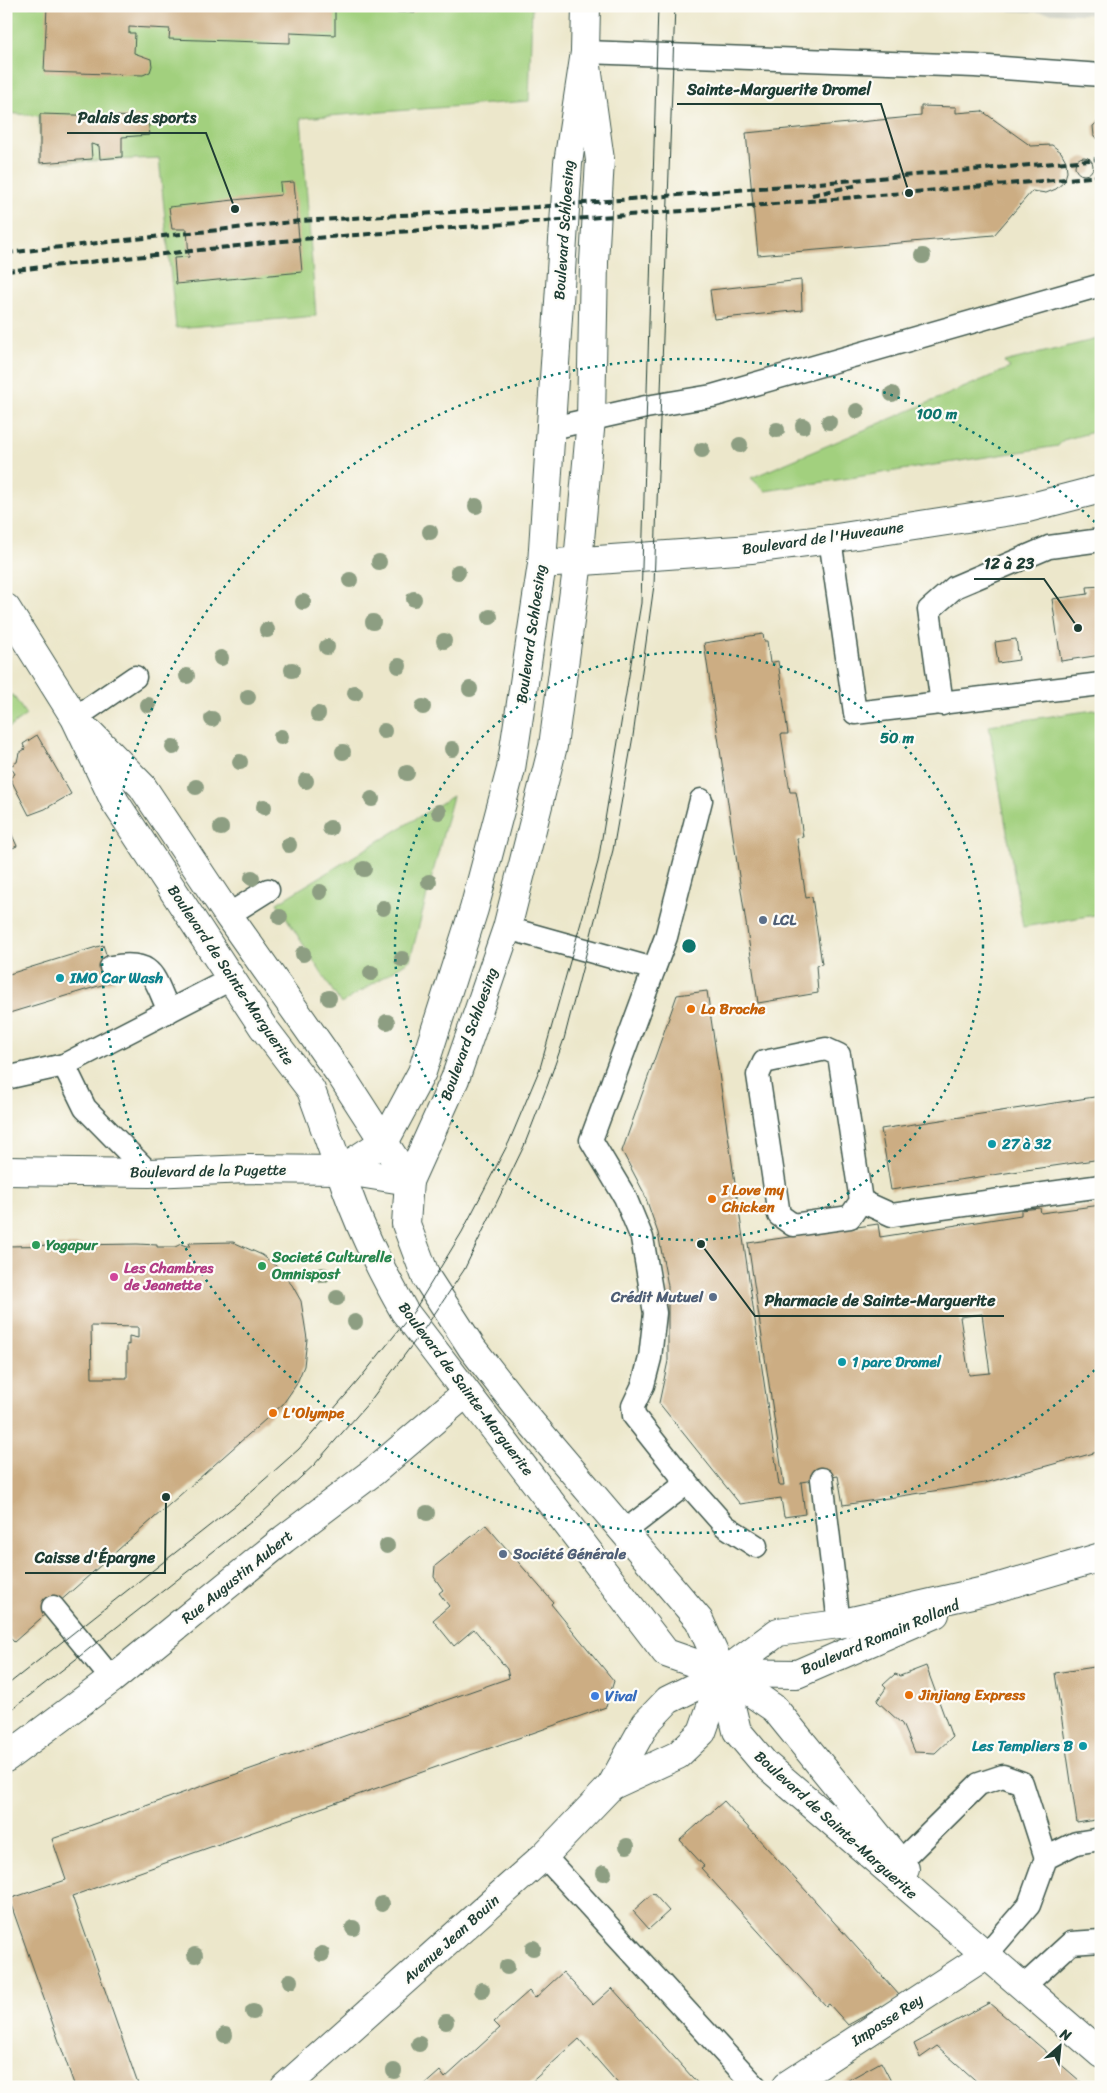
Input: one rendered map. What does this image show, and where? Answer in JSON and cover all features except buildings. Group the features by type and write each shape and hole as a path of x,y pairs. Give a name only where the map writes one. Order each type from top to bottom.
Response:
{"main road":[{"name":"Boulevard Schloesing","path":"340,1170 385,1141 422,1072 474,909 511,769 542,564 568,163 585,52 586,6"},
{"name":"Boulevard Schloesing","path":"409,1181 455,1079 507,928 553,746 578,562 591,419 594,262 600,160 585,52"},
{"name":"Boulevard de l'Huveaune","path":"542,564 751,549 830,539 1024,509 1101,489"},
{"name":"Boulevard de Sainte-Marguerite","path":"6,608 75,718 115,802 263,1027 311,1090 356,1218 371,1252 404,1312 666,1652 723,1673 775,1709 961,1935"},
{"name":"Boulevard de Sainte-Marguerite","path":"75,718 142,786 228,915 385,1141 409,1181 406,1224 426,1277 472,1348 505,1391 699,1620 723,1673 737,1731 764,1763 1101,2054"},
{"name":"Boulevard de la Pugette","path":"6,1171 149,1173 249,1169 340,1170 409,1181"},
{"name":"Rue Augustin Aubert","path":"6,1758 112,1679 284,1539 372,1472 466,1393"},
{"name":"Boulevard Romain Rolland","path":"723,1673 778,1632 839,1624 989,1590 1101,1557"},
{"name":"Boulevard Romain Rolland","path":"723,1673 797,1674 989,1590"},
{"name":"Avenue Jean Bouin","path":"611,1786 678,1755 702,1732 723,1673"},
{"name":"Avenue Jean Bouin","path":"285,2087 544,1856 611,1786 646,1723 668,1700 723,1673"},
{"name":"Impasse Rey","path":"787,2085 986,1955"}],"lane":[{"path":"585,52 975,66 1101,76"},
{"path":"552,428 712,396 1101,285"},
{"path":"830,539 855,714 1101,684"},
{"path":"942,704 929,610 955,587 1049,547 1101,540"},
{"path":"75,718 135,677"},
{"path":"701,800 666,937 591,1140 625,1197 642,1238 654,1313 650,1358 643,1385 633,1406 634,1416 687,1483 725,1526 756,1546"},
{"path":"228,915 268,890"},
{"path":"507,928 654,969"},
{"path":"112,967 127,964 142,965 151,973 169,1011"},
{"path":"6,1078 64,1064 231,979"},
{"path":"826,1049 839,1055 861,1201 850,1217 793,1225 779,1215 758,1074 764,1062 826,1049"},
{"path":"64,1064 85,1108 149,1173"},
{"path":"861,1201 892,1215 1101,1186"},
{"path":"822,1479 839,1624"},
{"path":"625,1531 687,1483"},
{"path":"53,1606 112,1679"},
{"path":"900,1862 979,1784 1003,1776 1022,1783 1046,1858 1029,1905 986,1955"},
{"path":"1046,1858 1076,1843 1101,1839"},
{"path":"544,1856 756,2087"},
{"path":"1024,1987 1071,1943 1101,1941"}],"shaded area":[{"path":"888,6 1101,6 1101,15"}],"green space":[{"path":"6,6 532,6 529,101 301,118 316,316 176,328 159,158 40,163 39,116 6,113"},
{"path":"1101,338 1101,430 1063,440 1058,446 765,491 751,478 1010,368 1004,362"},
{"path":"13,695 26,715 6,730 6,697"},
{"path":"1101,709 1101,914 1023,927 989,725"},
{"path":"453,796 410,960 341,1004 277,903"}],"tram line":[{"path":"6,1686 237,1504 299,1449 358,1381 414,1311 462,1232 509,1142 540,1068 598,862 641,603 658,6"},
{"path":"6,1714 261,1514 314,1465 370,1401 427,1325 464,1270 524,1146 564,1039 613,850 633,736 654,585 675,6"}],"railway":[{"path":"6,253 301,221 537,207 1101,159"},
{"path":"6,271 302,239 763,205 1101,176"},
{"path":"812,195 858,185"}],"place":[{"name":"Sainte-Marguerite Dromel","path":"909,193"},
{"name":"Palais des sports","path":"235,209"},
{"name":"12 à 23","path":"1078,628"},
{"name":"LCL","path":"763,920"},
{"name":"IMO Car Wash","path":"60,978"},
{"name":"La Broche","path":"691,1009"},
{"name":"27 à 32","path":"992,1144"},
{"name":"I Love my Chicken","path":"712,1199"},
{"name":"Pharmacie de Sainte-Marguerite","path":"701,1244"},
{"name":"Yogapur","path":"36,1245"},
{"name":"Societé Culturelle Omnispost","path":"262,1266"},
{"name":"Les Chambres de Jeanette","path":"114,1277"},
{"name":"Crédit Mutuel","path":"713,1297"},
{"name":"1 parc Dromel","path":"842,1362"},
{"name":"L'Olympe","path":"273,1413"},
{"name":"Caisse d'Épargne","path":"166,1497"},
{"name":"Société Générale","path":"503,1554"},
{"name":"Jinjiang Express","path":"909,1695"},
{"name":"Vival","path":"595,1696"},
{"name":"Les Templiers B","path":"1083,1746"}]}
